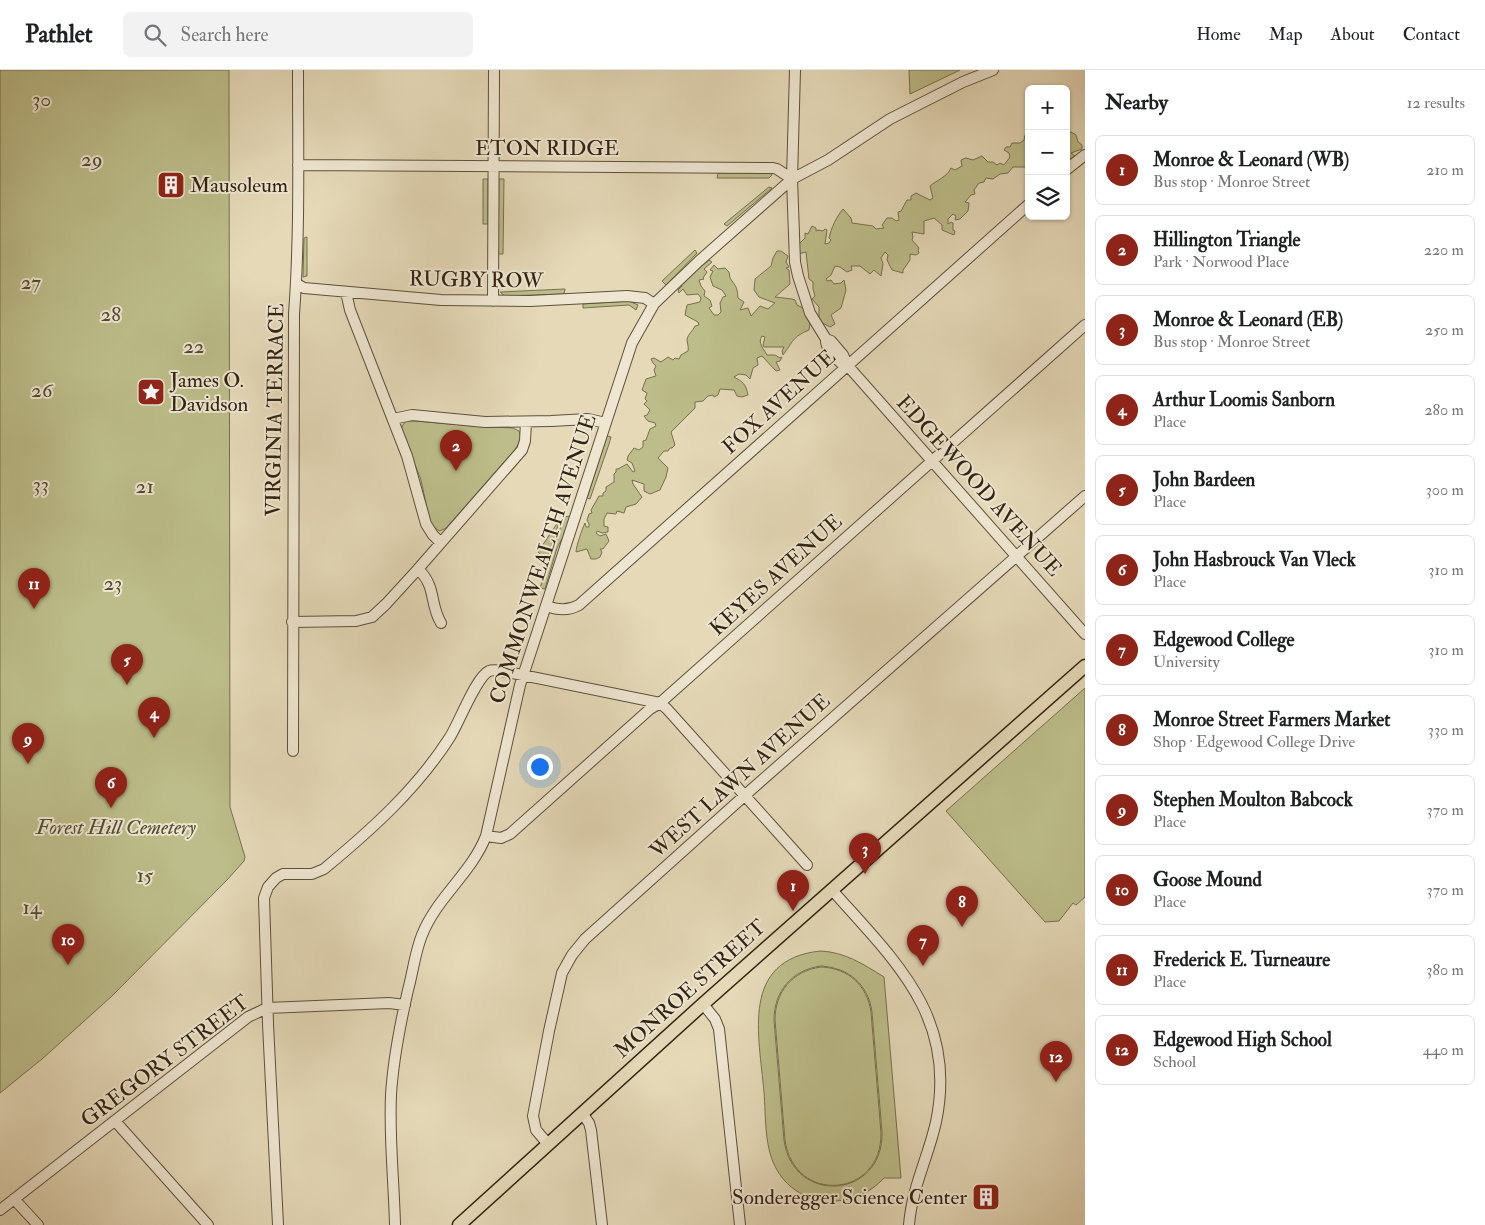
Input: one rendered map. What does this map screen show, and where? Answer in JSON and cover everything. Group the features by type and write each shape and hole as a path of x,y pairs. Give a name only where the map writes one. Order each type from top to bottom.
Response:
{"main road":[{"name":"MONROE STREET","path":"459,1225 704,1004 1085,666"}],"street":[{"name":"VIRGINIA TERRACE","path":"293,751 294,314 297,284 298,70"},
{"path":"493,301 494,70"},
{"name":"EDGEWOOD AVENUE","path":"795,70 792,178 794,251 798,276 810,313 826,344 837,360 847,365 1085,634"},
{"name":"COMMONWEALTH AVENUE","path":"395,1225 391,1096 394,1059 416,955 429,920 442,900 470,867 481,849 486,836 523,675 627,354 639,330 654,304 792,178 828,160 890,118 962,82 992,70"},
{"path":"1070,167 1085,155"},
{"name":"ETON RIDGE","path":"298,165 772,168 792,178"},
{"name":"FOX AVENUE","path":"546,606 563,610 571,609 578,605 1025,208"},
{"name":"RUGBY ROW","path":"297,284 304,288 441,300 530,301 627,296 644,298 654,304"},
{"path":"346,292 350,310 411,468 426,524 432,535 440,542"},
{"name":"KEYES AVENUE","path":"486,836 506,837 650,709 660,703 1085,325"},
{"path":"393,419 412,415 468,421 526,422 588,418 606,422"},
{"path":"292,622 356,621 372,617 418,569 523,448 526,437 526,422"},
{"name":"WEST LAWN AVENUE","path":"548,1144 536,1130 533,1116 562,973 566,963 585,939 1085,496"},
{"path":"418,569 430,584 435,608 441,623"},
{"path":"278,1225 267,1008 264,898 268,887 276,878 283,874 312,874 324,869 394,807 421,778 450,737 478,681 484,674 497,670 645,698 660,703 746,795 807,865"},
{"path":"832,890 910,982 925,1008 937,1045 940,1068 940,1100 936,1124 912,1198 909,1225"},
{"name":"GREGORY STREET","path":"0,1210 248,1017 267,1008 389,1003 405,1005"},
{"path":"704,1004 715,1019 719,1029 740,1225"},
{"path":"582,1113 589,1123 591,1130 602,1225"},
{"path":"115,1121 208,1225"},
{"path":"14,1199 38,1225"}],"green space":[{"name":"Forest Hill Cemetery","path":"0,70 229,70 230,807 245,857 244,861 227,880 112,996 42,1059 0,1093"},
{"path":"909,70 960,70 910,94"},
{"path":"1070,132 1076,135 1078,142 1082,145 1082,149 1071,153 1075,156 1070,160"},
{"path":"1025,135 1025,167 1013,167 1008,173 1000,174 993,179 986,178 984,182 979,183 974,190 975,194 971,195 965,202 969,203 968,211 960,219 955,220 956,216 953,214 948,219 948,224 953,223 954,235 942,230 942,225 934,218 924,221 924,234 912,232 912,240 919,248 919,253 916,255 910,254 910,260 903,273 892,270 887,260 888,255 885,252 881,258 883,264 881,276 874,270 870,274 860,266 851,266 852,270 847,272 835,266 831,275 826,279 827,281 831,280 834,284 841,283 844,280 846,290 841,308 831,315 835,324 830,327 819,321 819,307 812,299 815,296 813,282 809,279 806,252 798,254 799,244 805,238 805,233 808,234 812,226 816,228 816,231 827,230 825,244 829,243 833,226 843,209 851,218 852,223 873,226 876,229 884,228 882,225 887,218 899,220 898,212 901,211 907,200 911,200 911,196 916,193 930,200 933,198 930,186 944,176 951,168 955,170 962,166 961,160 966,158 973,160 982,156 988,162 1004,165 1010,157 1009,153 1004,150 1006,147 1010,147 1012,143 1020,143 1024,140"},
{"path":"718,173 770,173 772,175 769,178 717,178"},
{"path":"483,179 488,179 488,224 483,224"},
{"path":"499,179 504,179 503,254 498,254"},
{"path":"769,187 772,188 727,226 724,224"},
{"path":"307,237 307,276 303,277 304,238"},
{"path":"695,250 697,253 666,285 662,281"},
{"path":"777,251 781,251 788,256 786,262 789,267 786,268 789,270 790,284 775,297 795,300 797,305 803,308 810,324 809,330 796,338 783,355 784,347 764,347 765,337 762,336 761,344 767,355 782,357 780,361 776,362 780,370 776,371 762,356 757,358 758,365 753,368 750,379 746,375 739,374 734,377 744,384 748,395 737,396 734,390 720,389 718,395 714,397 713,395 708,396 703,401 695,402 695,408 671,432 675,445 668,451 664,451 658,458 668,468 660,490 650,494 644,491 644,484 632,480 642,497 636,504 626,507 624,513 617,511 616,514 607,513 604,519 604,526 608,527 608,532 602,533 597,531 596,533 600,536 606,534 609,541 603,549 600,549 602,552 600,557 591,559 587,549 576,552 585,523 586,527 589,527 587,520 589,514 592,513 591,510 599,496 603,496 606,487 614,482 616,469 627,464 633,472 635,471 632,463 627,460 628,456 634,448 639,450 643,447 643,441 646,440 650,429 656,426 655,423 648,421 644,416 650,410 644,404 647,401 645,399 647,393 642,390 646,379 656,376 654,370 656,366 651,359 654,358 661,362 668,357 673,360 675,358 679,359 681,355 688,351 688,336 695,326 699,325 698,322 685,315 687,305 700,302 701,298 698,294 687,295 683,289 679,293 678,290 682,286 681,283 709,260 712,262 704,269 707,272 704,279 699,280 705,291 704,296 710,300 712,306 709,308 714,315 718,315 721,312 720,303 723,297 726,296 722,290 713,286 710,277 713,271 710,270 714,265 718,269 725,268 729,272 730,278 737,289 738,298 744,302 740,310 748,308 751,316 760,306 768,309 775,303 759,297 754,290 755,279 771,266"},
{"path":"565,289 564,294 505,296 500,292"},
{"path":"629,301 638,305 636,310 629,305 583,308 583,304"},
{"path":"406,421 513,428 519,431 520,439 513,452 446,528 440,531 434,528 430,522 421,480 402,431 402,426"},
{"path":"607,436 611,437 590,499 587,498"},
{"path":"570,516 557,548 545,589 540,588 564,517"},
{"path":"560,519 547,560 538,552"},
{"path":"1085,688 1085,897 1076,905 1073,903 1059,921 1045,922 946,811"},
{"path":"820,951 838,954 861,963 884,977 901,1178 884,1178 858,1196 843,1200 813,1199 799,1193 787,1183 777,1170 770,1152 759,1047 758,1025 760,1004 766,985 777,969 794,957","holes":["831,967 856,979 870,1002 882,1132 879,1154 869,1171 854,1181 837,1186 819,1184 803,1176 791,1161 784,1140 774,1020 777,1000 781,991 793,977 811,968"]},
{"path":"821,967 840,971 855,980 861,986 869,1002 881,1133 878,1155 868,1171 853,1181 837,1185 820,1183 804,1175 792,1161 785,1140 775,1020 778,1000 787,984 802,973"}],"place":[{"name":"Mausoleum","path":"171,185"},
{"name":"James O. Davidson","path":"151,392"},
{"name":"Hillington Triangle","path":"456,471"},
{"name":"Frederick E. Turneaure","path":"34,609"},
{"name":"John Bardeen","path":"127,685"},
{"name":"Arthur Loomis Sanborn","path":"154,738"},
{"name":"Stephen Moulton Babcock","path":"28,764"},
{"name":"John Hasbrouck Van Vleck","path":"111,808"},
{"name":"Monroe & Leonard (EB)","path":"865,874"},
{"name":"Monroe & Leonard (WB)","path":"793,911"},
{"name":"Monroe Street Farmers Market","path":"962,927"},
{"name":"Goose Mound","path":"68,965"},
{"name":"Edgewood College","path":"923,966"},
{"name":"Edgewood High School","path":"1056,1082"},
{"name":"Sonderegger Science Center","path":"986,1197"}],"park label":[{"name":"30","path":"42,99"},
{"name":"29","path":"92,159"},
{"name":"27","path":"31,282"},
{"name":"28","path":"111,314"},
{"name":"22","path":"194,346"},
{"name":"26","path":"42,390"},
{"name":"33","path":"41,484"},
{"name":"21","path":"145,486"},
{"name":"23","path":"113,583"},
{"name":"15","path":"145,875"},
{"name":"14","path":"32,907"}]}
